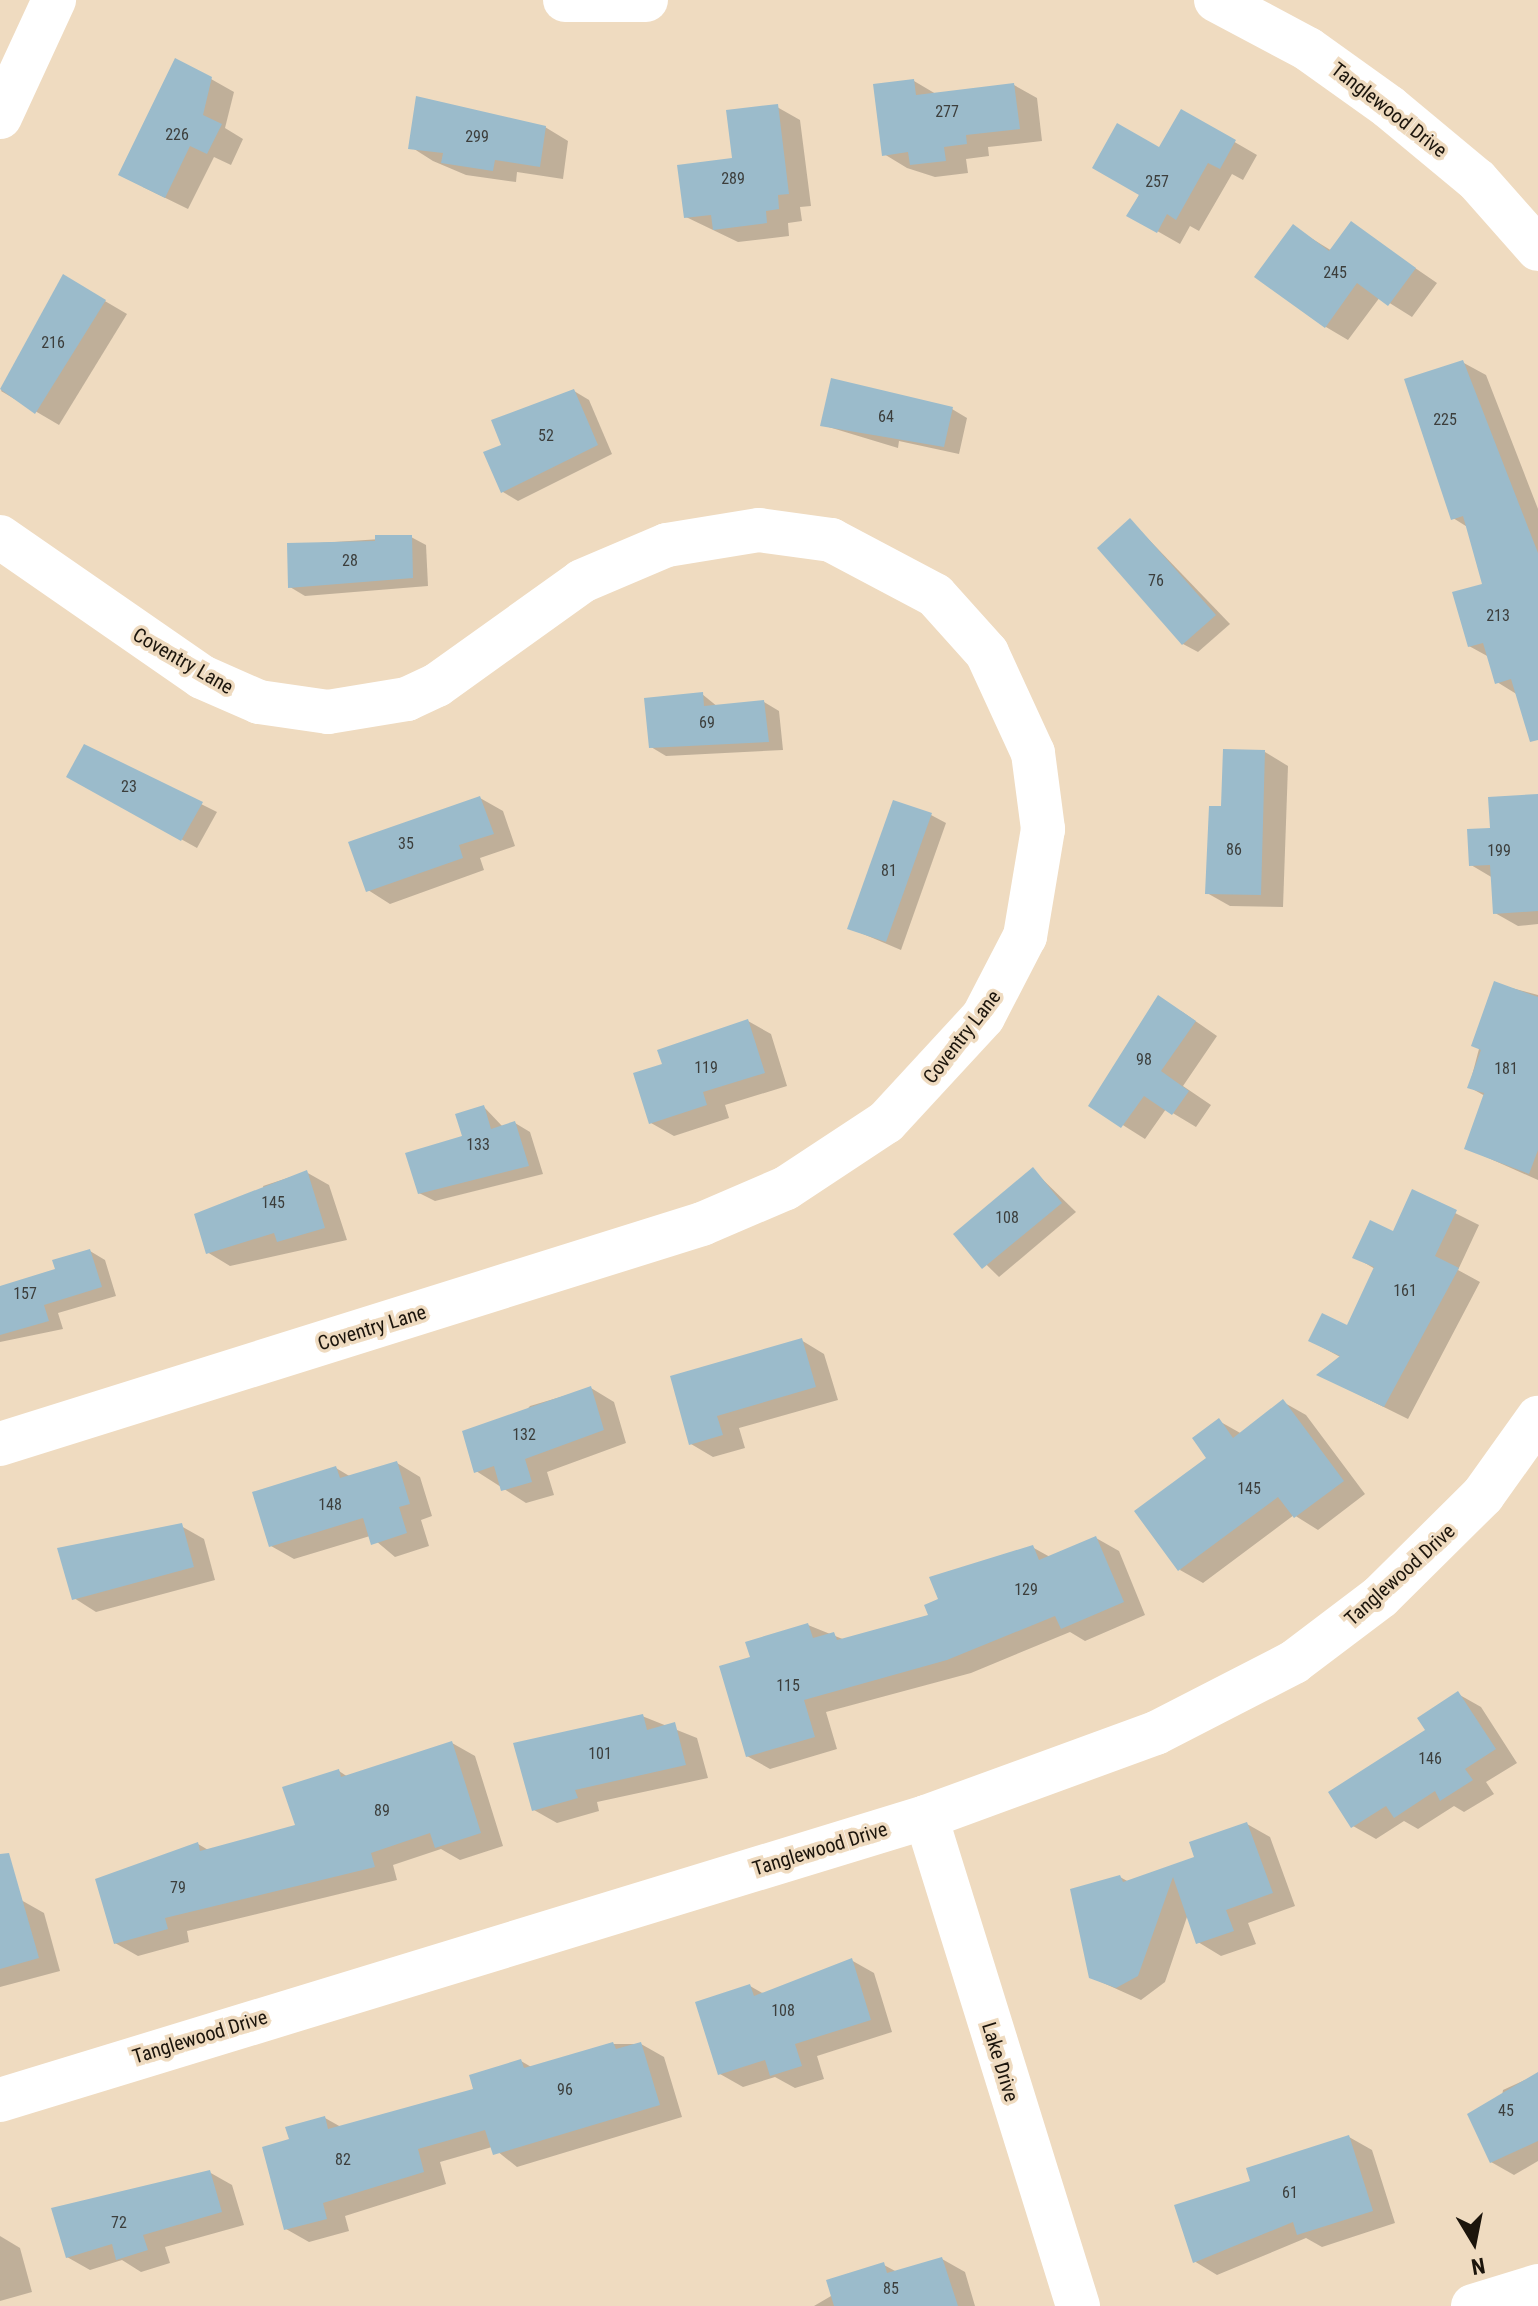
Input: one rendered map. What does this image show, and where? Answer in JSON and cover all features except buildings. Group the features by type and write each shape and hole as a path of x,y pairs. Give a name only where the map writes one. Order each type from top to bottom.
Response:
{"street":[{"path":"0,117 54,0"},
{"path":"565,0 646,0"},
{"name":"Tanglewood Drive","path":"1216,0 1308,49 1389,107 1477,180 1538,249"},
{"name":"Coventry Lane","path":"0,537 202,677 259,702 328,712 407,699 437,685 582,581 667,545 759,530 831,540 935,595 987,653 1033,753 1043,829 1025,936 983,1017 886,1122 799,1181 702,1224 0,1444"},
{"name":"Tanglewood Drive","path":"0,2100 926,1817 1156,1733 1294,1662 1431,1550 1483,1495 1538,1418"},
{"name":"Lake Drive","path":"926,1817 1078,2306"},
{"path":"1473,2306 1538,2286"}]}
